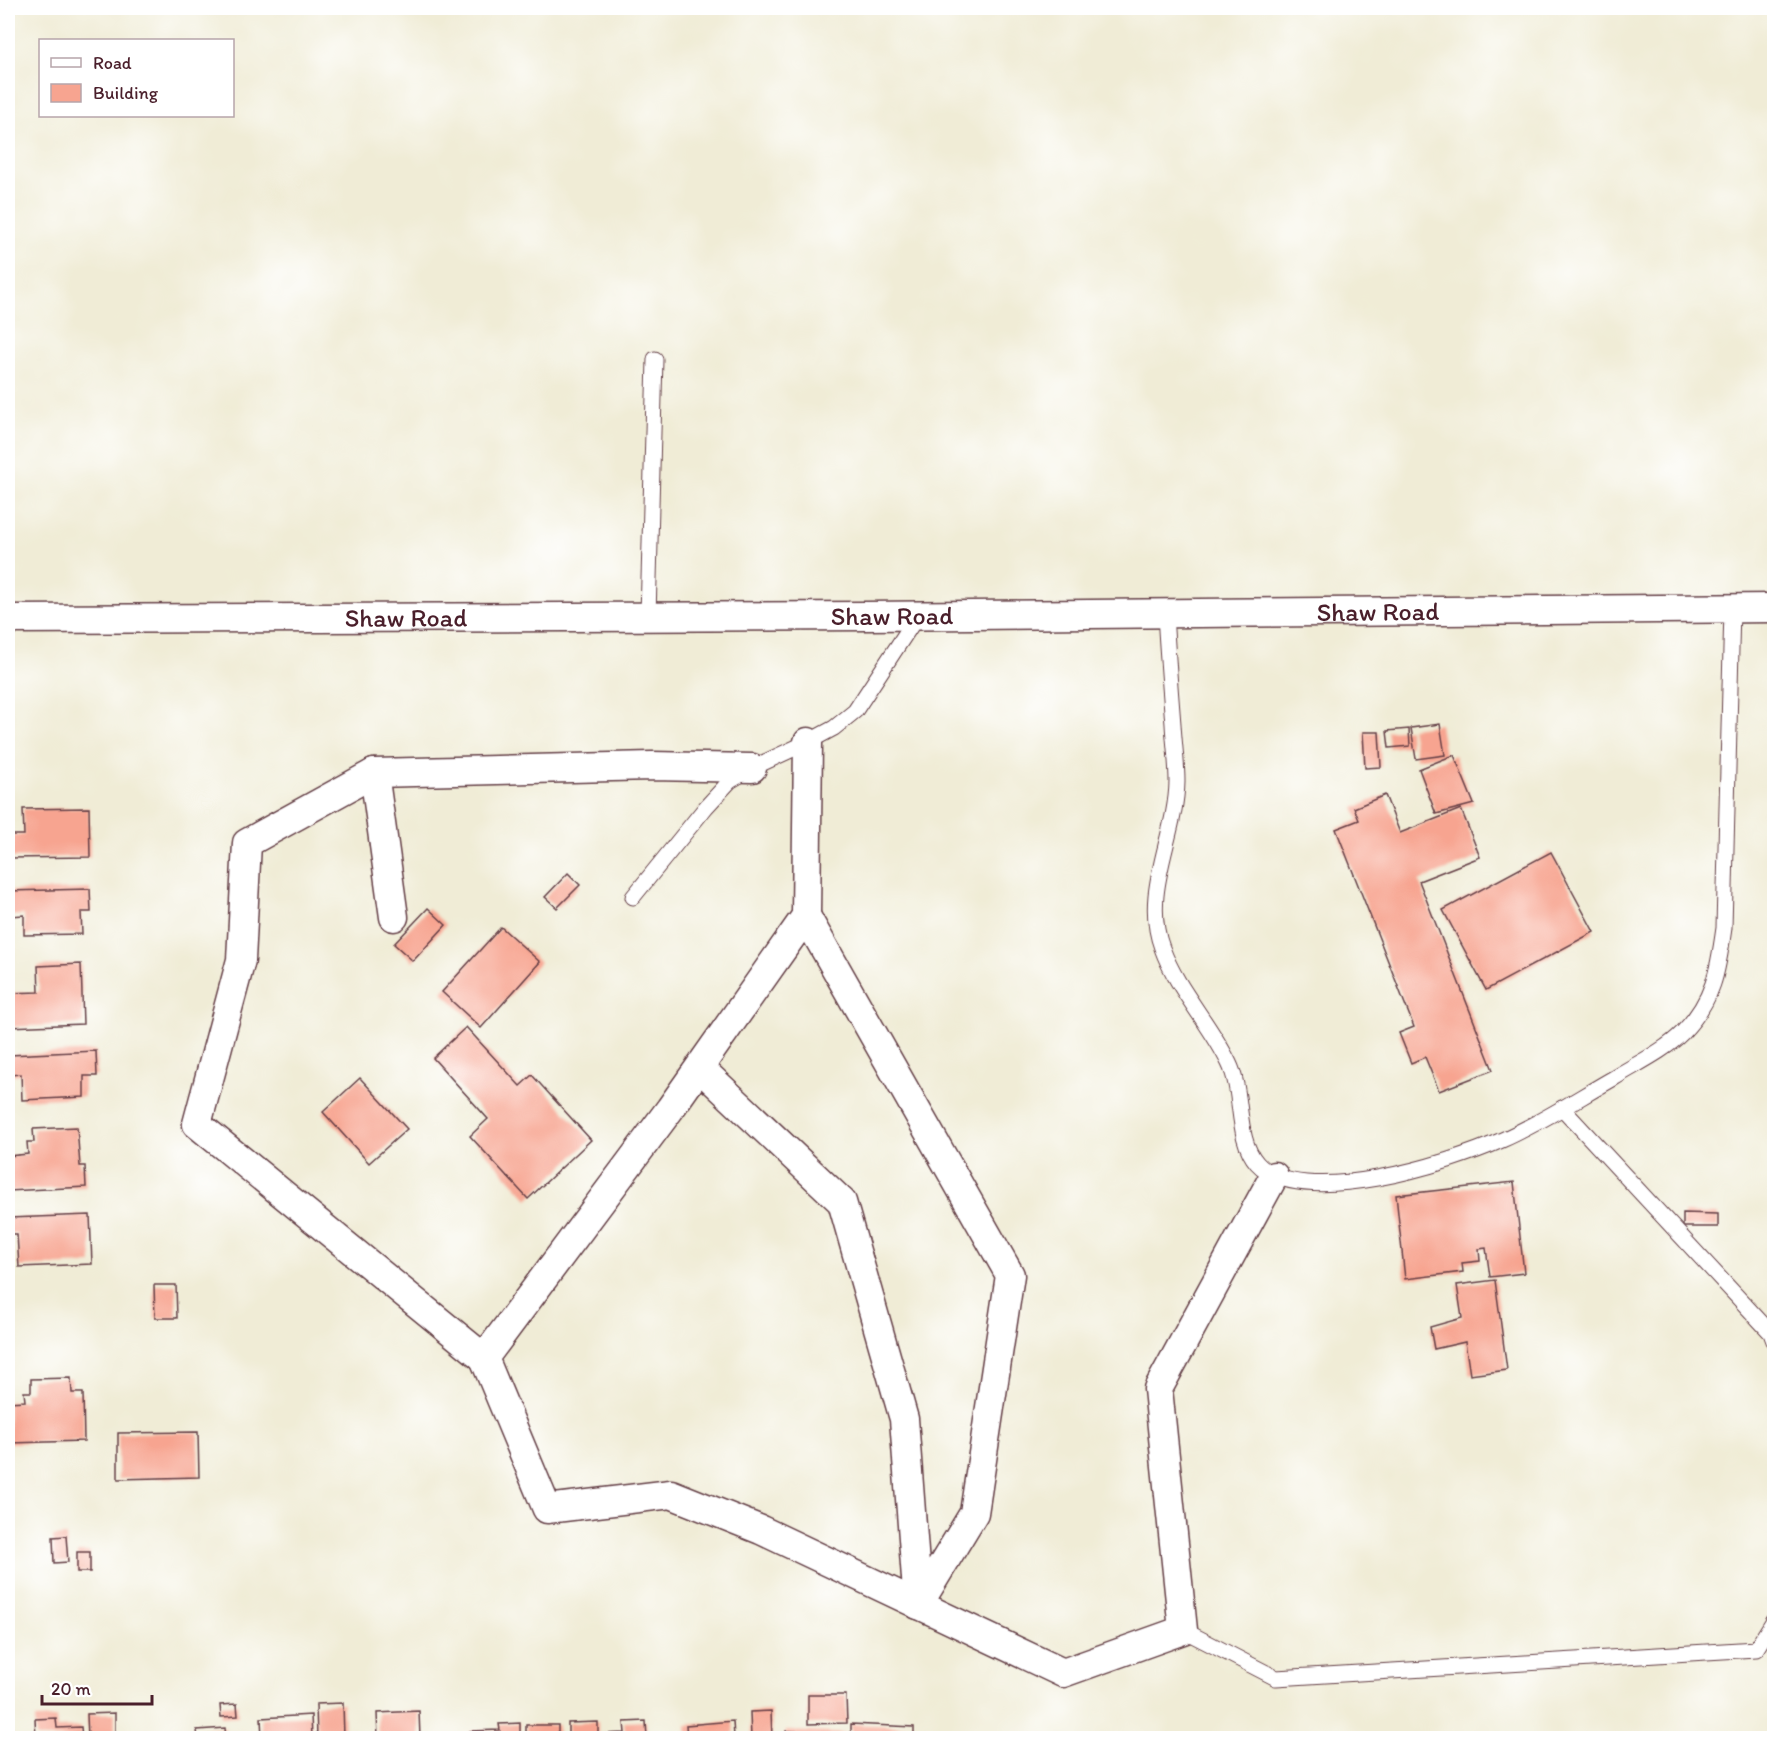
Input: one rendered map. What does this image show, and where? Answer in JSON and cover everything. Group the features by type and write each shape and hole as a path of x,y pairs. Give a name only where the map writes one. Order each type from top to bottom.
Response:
{"street":[{"name":"Shaw Road","path":"8,619 1774,608"},
{"path":"808,742 806,916 1010,1275 974,1513 918,1605"},
{"path":"752,768 652,766 374,773 248,843 241,960 197,1124 484,1358 547,1509 672,1494 761,1530 1063,1673 1183,1630 1158,1389 1274,1176"},
{"path":"374,773 394,917"},
{"path":"484,1358 700,1068 806,916"},
{"path":"700,1068 842,1202 904,1419 918,1605"}],"lane":[{"path":"648,616 655,359"},
{"path":"1165,613 1177,782 1174,815 1156,890 1157,925 1161,947 1183,989 1229,1063 1238,1087 1244,1137 1256,1162 1274,1176 1291,1182 1323,1184 1386,1177 1442,1163 1502,1140 1650,1056 1680,1034 1702,1009 1718,974 1724,928 1732,608"},
{"path":"633,897 730,781 834,728 855,711 918,615"},
{"path":"1562,1108 1771,1333 1774,1341"},
{"path":"1183,1630 1276,1678 1756,1649 1774,1620"}],"building":[{"path":"1440,724 1445,755 1416,759 1411,728"},
{"path":"1409,729 1410,746 1389,748 1387,731"},
{"path":"1363,732 1379,732 1381,767 1365,768"},
{"path":"1454,755 1474,804 1436,814 1419,769"},
{"path":"1385,795 1400,833 1461,809 1480,857 1419,881 1493,1070 1439,1091 1425,1057 1411,1063 1399,1033 1414,1027 1336,829 1359,820 1354,808"},
{"path":"89,808 90,857 8,858 8,835 24,835 23,809"},
{"path":"1551,852 1594,932 1486,990 1443,910"},
{"path":"568,873 580,885 557,908 545,897"},
{"path":"90,889 91,912 81,912 82,934 24,935 24,915 9,916 8,891"},
{"path":"428,908 446,925 413,961 394,944"},
{"path":"501,927 540,962 481,1028 442,992"},
{"path":"81,964 83,1024 9,1027 8,993 39,992 38,966"},
{"path":"466,1027 520,1086 532,1075 591,1140 528,1199 470,1136 488,1119 433,1058"},
{"path":"96,1051 97,1076 84,1076 84,1097 22,1100 21,1074 10,1075 9,1055"},
{"path":"360,1078 407,1129 369,1163 323,1112"},
{"path":"77,1127 80,1166 85,1166 86,1187 8,1191 8,1156 28,1154 27,1142 34,1142 33,1129"},
{"path":"1514,1182 1524,1273 1490,1277 1486,1248 1479,1249 1480,1261 1462,1263 1463,1272 1405,1279 1396,1195"},
{"path":"1683,1213 1718,1214 1718,1227 1683,1227"},
{"path":"90,1215 92,1264 19,1267 17,1234 8,1234 8,1218"},
{"path":"1495,1280 1507,1370 1470,1375 1465,1342 1434,1349 1430,1327 1462,1318 1457,1285"},
{"path":"154,1285 176,1285 177,1318 155,1318"},
{"path":"71,1378 72,1393 83,1393 84,1441 9,1443 8,1402 25,1401 24,1392 31,1392 31,1379"},
{"path":"198,1432 199,1477 118,1479 118,1433"},
{"path":"66,1536 68,1562 54,1563 53,1537"},
{"path":"77,1552 90,1552 90,1572 77,1572"},
{"path":"808,1695 846,1695 847,1723 808,1724"},
{"path":"343,1703 344,1738 317,1738 316,1704"},
{"path":"237,1704 238,1716 221,1717 220,1705"},
{"path":"419,1711 420,1738 378,1738 377,1713"},
{"path":"771,1711 772,1738 751,1738 750,1712"},
{"path":"115,1713 115,1738 88,1738 87,1714"},
{"path":"311,1715 312,1738 262,1738 261,1718"},
{"path":"56,1718 57,1728 81,1727 82,1738 36,1738 35,1719"},
{"path":"646,1721 647,1738 601,1738 601,1734 625,1733 624,1722"},
{"path":"733,1721 734,1738 687,1738 686,1725"},
{"path":"598,1722 598,1738 568,1738 568,1723"},
{"path":"520,1723 520,1738 470,1738 470,1731 500,1730 499,1724"},
{"path":"851,1724 914,1727 914,1738 785,1738 786,1731 851,1734"},
{"path":"526,1725 558,1725 558,1738 526,1738"},
{"path":"225,1728 226,1738 198,1738 197,1730"}]}
